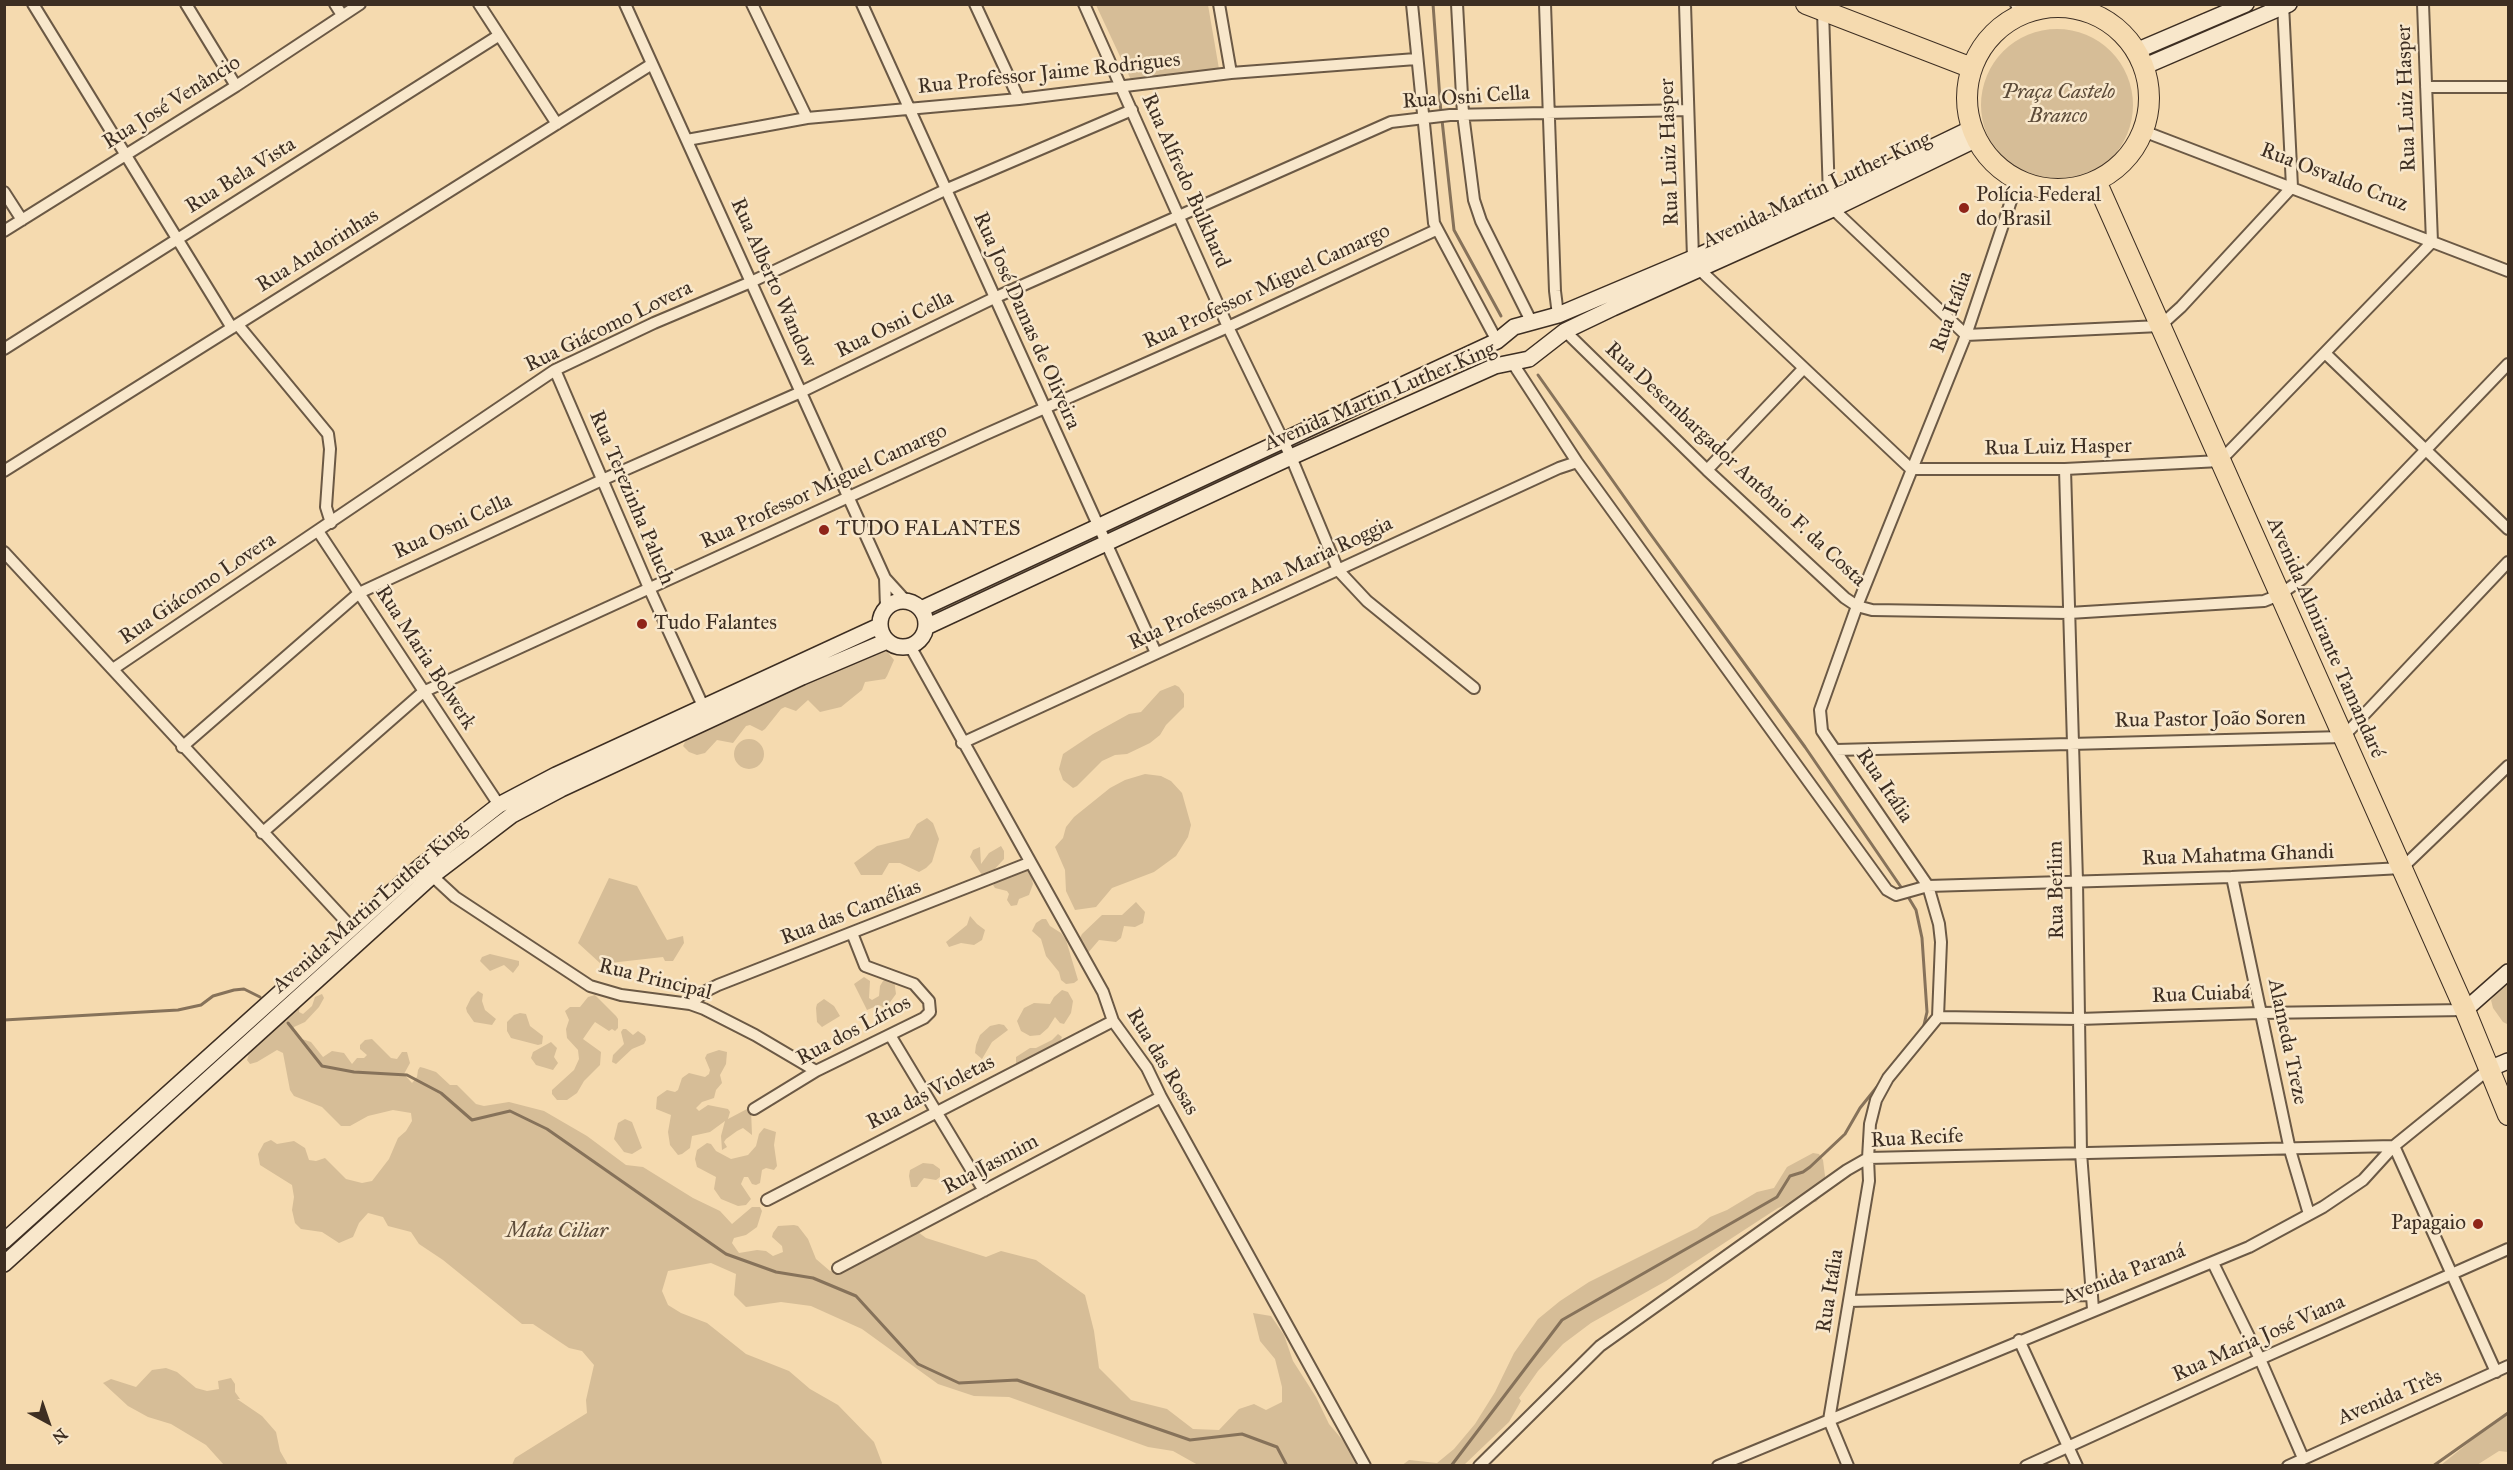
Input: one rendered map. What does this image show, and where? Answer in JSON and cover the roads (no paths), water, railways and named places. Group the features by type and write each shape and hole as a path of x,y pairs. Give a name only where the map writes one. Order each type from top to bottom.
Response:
{"highway":[{"path":"1820,7 1972,68"},
{"path":"2085,8 2122,33 2140,59 2149,99 2143,131 2132,152 2115,169 2096,181 2070,189 2052,189 2018,180 1994,163 1974,134 1968,98 1972,68 1991,37 2018,10 2085,8"},
{"name":"Avenida Almirante Tamandaré","path":"2096,181 2465,1010 2508,1115"}],"main road":[{"path":"2140,59 2246,4"},
{"path":"2140,59 2286,5"},
{"name":"Avenida Martin Luther King","path":"921,609 1100,528 1497,341 1514,327 1610,301 1831,203 1974,134"},
{"name":"Avenida Martin Luther King","path":"926,627 1291,457 1495,366 1529,359 1542,347 1610,301"},
{"path":"1532,323 1540,334 1542,347"},
{"path":"1497,341 1502,354 1512,362"},
{"path":"1397,388 1405,406"},
{"path":"905,600 921,609 926,627 918,641 910,646 902,647 887,641 879,626 880,616 886,607 905,600"},
{"name":"Avenida Martin Luther King","path":"4,1241 353,929 427,871 558,782 703,706 879,626"},
{"name":"Avenida Martin Luther King","path":"4,1264 499,805 887,641"},
{"path":"2465,1010 2508,972"},
{"name":"Avenida Paraná","path":"2489,1069 2508,1061"}],"street":[{"path":"33,4 177,240 235,326 328,434 330,449 326,507 331,523"},
{"path":"186,4 236,86"},
{"path":"335,4 342,15"},
{"name":"Rua José Venâncio","path":"4,231 236,86 360,4"},
{"path":"479,4 557,124"},
{"name":"Rua Alberto Wandow","path":"625,4 885,579 905,600"},
{"path":"752,4 807,118"},
{"name":"Rua José Damas de Oliveira","path":"862,4 1156,653"},
{"path":"975,4 1019,99"},
{"name":"Rua Alfredo Bulkhard","path":"1084,4 1228,327 1291,457 1338,570 1368,601 1474,688"},
{"path":"1219,4 1231,73"},
{"path":"1412,4 1416,59 1426,116 1436,230 1497,341"},
{"path":"1457,4 1463,114 1474,201 1481,221 1532,323"},
{"path":"1545,4 1555,291 1558,315"},
{"name":"Rua Luiz Hasper","path":"1685,4 1696,263"},
{"name":"Rua Luiz Hasper","path":"2423,4 2432,242"},
{"path":"1820,7 1831,203 1966,335 2160,326 2181,307 2292,187 2286,5"},
{"name":"Rua Bela Vista","path":"4,349 498,36"},
{"name":"Rua Professor Jaime Rodrigues","path":"687,140 807,118 1019,99 1231,73 1416,59"},
{"name":"Rua Andorinhas","path":"4,471 652,64"},
{"path":"2426,87 2508,87"},
{"name":"Rua Giácomo Lovera","path":"113,669 555,370 654,323 751,282 945,190 1132,110"},
{"name":"Rua Osni Cella","path":"182,747 359,593 602,480 801,392 994,298 1391,123 1426,116 1463,114 1688,110"},
{"name":"Rua Osvaldo Cruz","path":"2143,131 2508,271"},
{"name":"Rua Itália","path":"1829,1420 1869,1181 1870,1124 1876,1100 1888,1078 1938,1017 1941,942 1939,924 1928,886 1822,731 1820,710 1857,606 1966,335 2018,180"},
{"path":"4,192 22,220"},
{"name":"Rua Professor Miguel Camargo","path":"262,833 423,692 850,499 984,435 1228,327 1436,230"},
{"path":"2220,461 2432,242"},
{"path":"1696,263 1803,369 1911,470"},
{"name":"Rua Desembargador Antônio F. da Costa","path":"1565,332 1707,470 1845,598 1857,606 1872,610 2069,613 2264,601 2279,595 2301,579 2508,364"},
{"path":"2326,354 2508,529"},
{"path":"1512,362 1577,462"},
{"path":"1707,470 1803,369"},
{"name":"Rua Terezinha Paluch","path":"555,370 649,588 703,706"},
{"name":"Rua Luiz Hasper","path":"1911,470 2065,469 2220,461"},
{"name":"Rua Professora Ana Maria Roggia","path":"963,742 1559,468 1577,462"},
{"name":"Rua Mahatma Ghandi","path":"1577,462 1887,890 1896,895 1914,888 1928,886 2232,877 2402,868"},
{"name":"Rua Berlim","path":"2065,469 2077,881 2081,1153 2093,1310"},
{"name":"Rua Maria Bolwerk","path":"318,531 499,805"},
{"path":"4,552 182,747 353,929"},
{"path":"2343,737 2508,562"},
{"name":"Rua Alberto Wandow","path":"885,579 886,607"},
{"name":"Rua das Rosas","path":"910,646 1103,992 1113,1021 1142,1059 1365,1466"},
{"name":"Rua Pastor João Soren","path":"1836,750 2343,737"},
{"path":"2402,868 2508,766"},
{"name":"Rua das Camélias","path":"690,1004 718,985 1029,863"},
{"name":"Rua Principal","path":"427,871 464,903 590,986 621,995 690,1004 755,1035 816,1071"},
{"name":"Alameda Treze","path":"2232,877 2290,1150 2309,1214"},
{"name":"Rua dos Lírios","path":"754,1109 816,1071 924,1018 930,1012 929,1001 914,984 865,966 852,933"},
{"name":"Rua Cuiabá","path":"1938,1017 2079,1018 2465,1010"},
{"name":"Rua das Violetas","path":"767,1200 1113,1021"},
{"path":"890,1035 984,1191"},
{"name":"Avenida Paraná","path":"1718,1466 2249,1247 2309,1214 2362,1180 2394,1146 2489,1069"},
{"name":"Rua Jasmim","path":"838,1268 1161,1097"},
{"path":"2394,1146 2496,1372"},
{"name":"Rua Recife","path":"1479,1466 1600,1346 1847,1170 1868,1158 2394,1146"},
{"name":"Rua Maria José Viana","path":"2026,1466 2260,1359 2508,1250"},
{"path":"2212,1263 2260,1359 2303,1458"},
{"path":"1849,1301 2092,1295"},
{"path":"2019,1340 2077,1466"},
{"name":"Avenida Três","path":"2288,1466 2508,1366"},
{"path":"1829,1420 1848,1466"}],"waterway":[{"path":"1433,4 1441,113"},
{"path":"1442,120 1454,230 1501,316"},
{"path":"1538,375 1805,747 1903,890"},
{"path":"1907,895 1916,910 1922,938 1927,1012 1923,1029"},
{"path":"4,1020 178,1010 201,1005 213,996 244,989 260,997"},
{"path":"288,1023 322,1066 354,1072 407,1075 441,1093 472,1120 510,1111 547,1129 726,1254 776,1272 813,1278 856,1296 918,1364 959,1383 1017,1380 1190,1440 1242,1434 1277,1447 1287,1466"},
{"path":"1451,1466 1562,1320 1777,1197 1790,1176 1810,1167 1845,1134 1860,1108 1880,1083"},
{"path":"2433,1466 2508,1413"}],"place":[{"name":"Polícia Federal do Brasil","path":"1964,208"},
{"name":"TUDO FALANTES","path":"824,530"},
{"name":"Tudo Falantes","path":"642,624"},
{"name":"Papagaio","path":"2478,1224"}],"park label":[{"name":"Praça Castelo Branco","path":"2058,105"},
{"name":"Mata Ciliar","path":"557,1232"}]}
